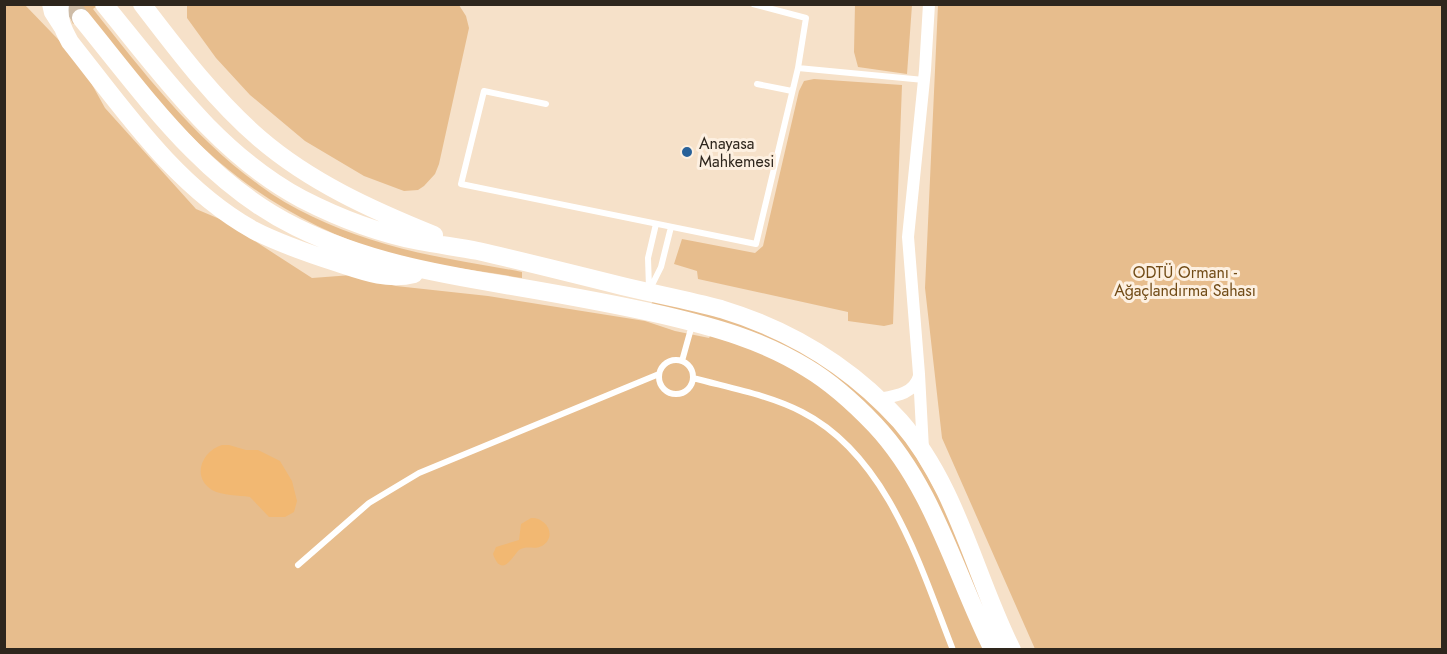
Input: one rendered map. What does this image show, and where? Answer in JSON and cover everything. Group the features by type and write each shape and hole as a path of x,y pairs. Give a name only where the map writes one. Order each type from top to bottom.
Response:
{"main road":[{"path":"60,4 61,26 70,42 179,174 225,212 254,230 282,243 371,273 401,276 424,271"},
{"path":"104,4 175,90 210,129 239,156 277,184 327,211 357,224 417,241 475,251 721,309 780,332 840,367 878,399 911,434 923,451 954,508 987,594 1012,650"},
{"path":"142,4 217,98 260,139 316,178 352,199 398,221 475,251"},
{"path":"81,18 173,130 244,195 293,226 365,256 424,271 645,311 693,322 751,340 807,368 844,396 880,431 908,467 924,494 993,650"},
{"path":"645,311 649,292"}],"street":[{"path":"48,4 53,19 70,42"},
{"path":"923,451 908,237 924,80 929,4"},
{"path":"878,399 906,392 915,385 919,375"}],"lane":[{"path":"546,104 484,91 461,184 756,244 798,68 806,18 753,4"},
{"path":"798,68 924,80"},
{"path":"757,84 792,91"},
{"path":"649,292 648,258 656,224"},
{"path":"649,292 661,267 671,227"},
{"path":"682,361 693,322"},
{"path":"670,361 682,361 691,368 693,378 688,389 677,394 670,393 663,388 659,376 661,368 670,361"},
{"path":"298,565 369,503 419,473 659,376"},
{"path":"693,378 776,400 817,420 837,435 859,458 895,512 910,542 953,650"}],"green space":[{"path":"855,4 912,5 907,74 858,67 854,52"},
{"path":"4,5 25,5 79,61 105,108 196,209 222,220 312,278 352,275 396,286 488,296 645,321 675,331 709,338 714,328 773,349 887,438 993,649 5,649"},
{"path":"69,5 98,5 93,9 170,103 235,167 284,202 326,223 369,239 426,254 522,272 522,278 437,265 387,253 331,232 279,205 231,172 187,132 148,89 87,13 73,24 68,13"},
{"path":"187,5 459,5 466,16 469,28 435,174 418,190 404,191 364,176 305,141 250,95 216,58 187,18"},
{"name":"ODTÜ Ormanı - Ağaçlandırma Sahası","path":"938,5 1442,5 1442,649 1035,649 942,438 925,288"},
{"path":"814,79 902,85 893,324 884,326 848,321 848,312 698,279 697,271 674,264 682,239 755,253 763,246 799,91 804,81"},
{"path":"654,300 742,323 821,361 885,414 912,450 941,500 1006,649 999,649 951,540 850,393 651,304"}],"shaded area":[{"path":"222,445 258,450 280,461 292,481 297,501 294,512 285,517 269,517 250,497 221,493 206,485 202,478 202,465 209,453"},
{"path":"531,518 541,521 548,528 550,532 547,542 539,547 519,550 508,563 500,565 493,554 496,547 519,540 521,524"}],"tunnel":[{"path":"71,4 81,18"}],"place":[{"name":"Anayasa Mahkemesi","path":"687,152"}]}
